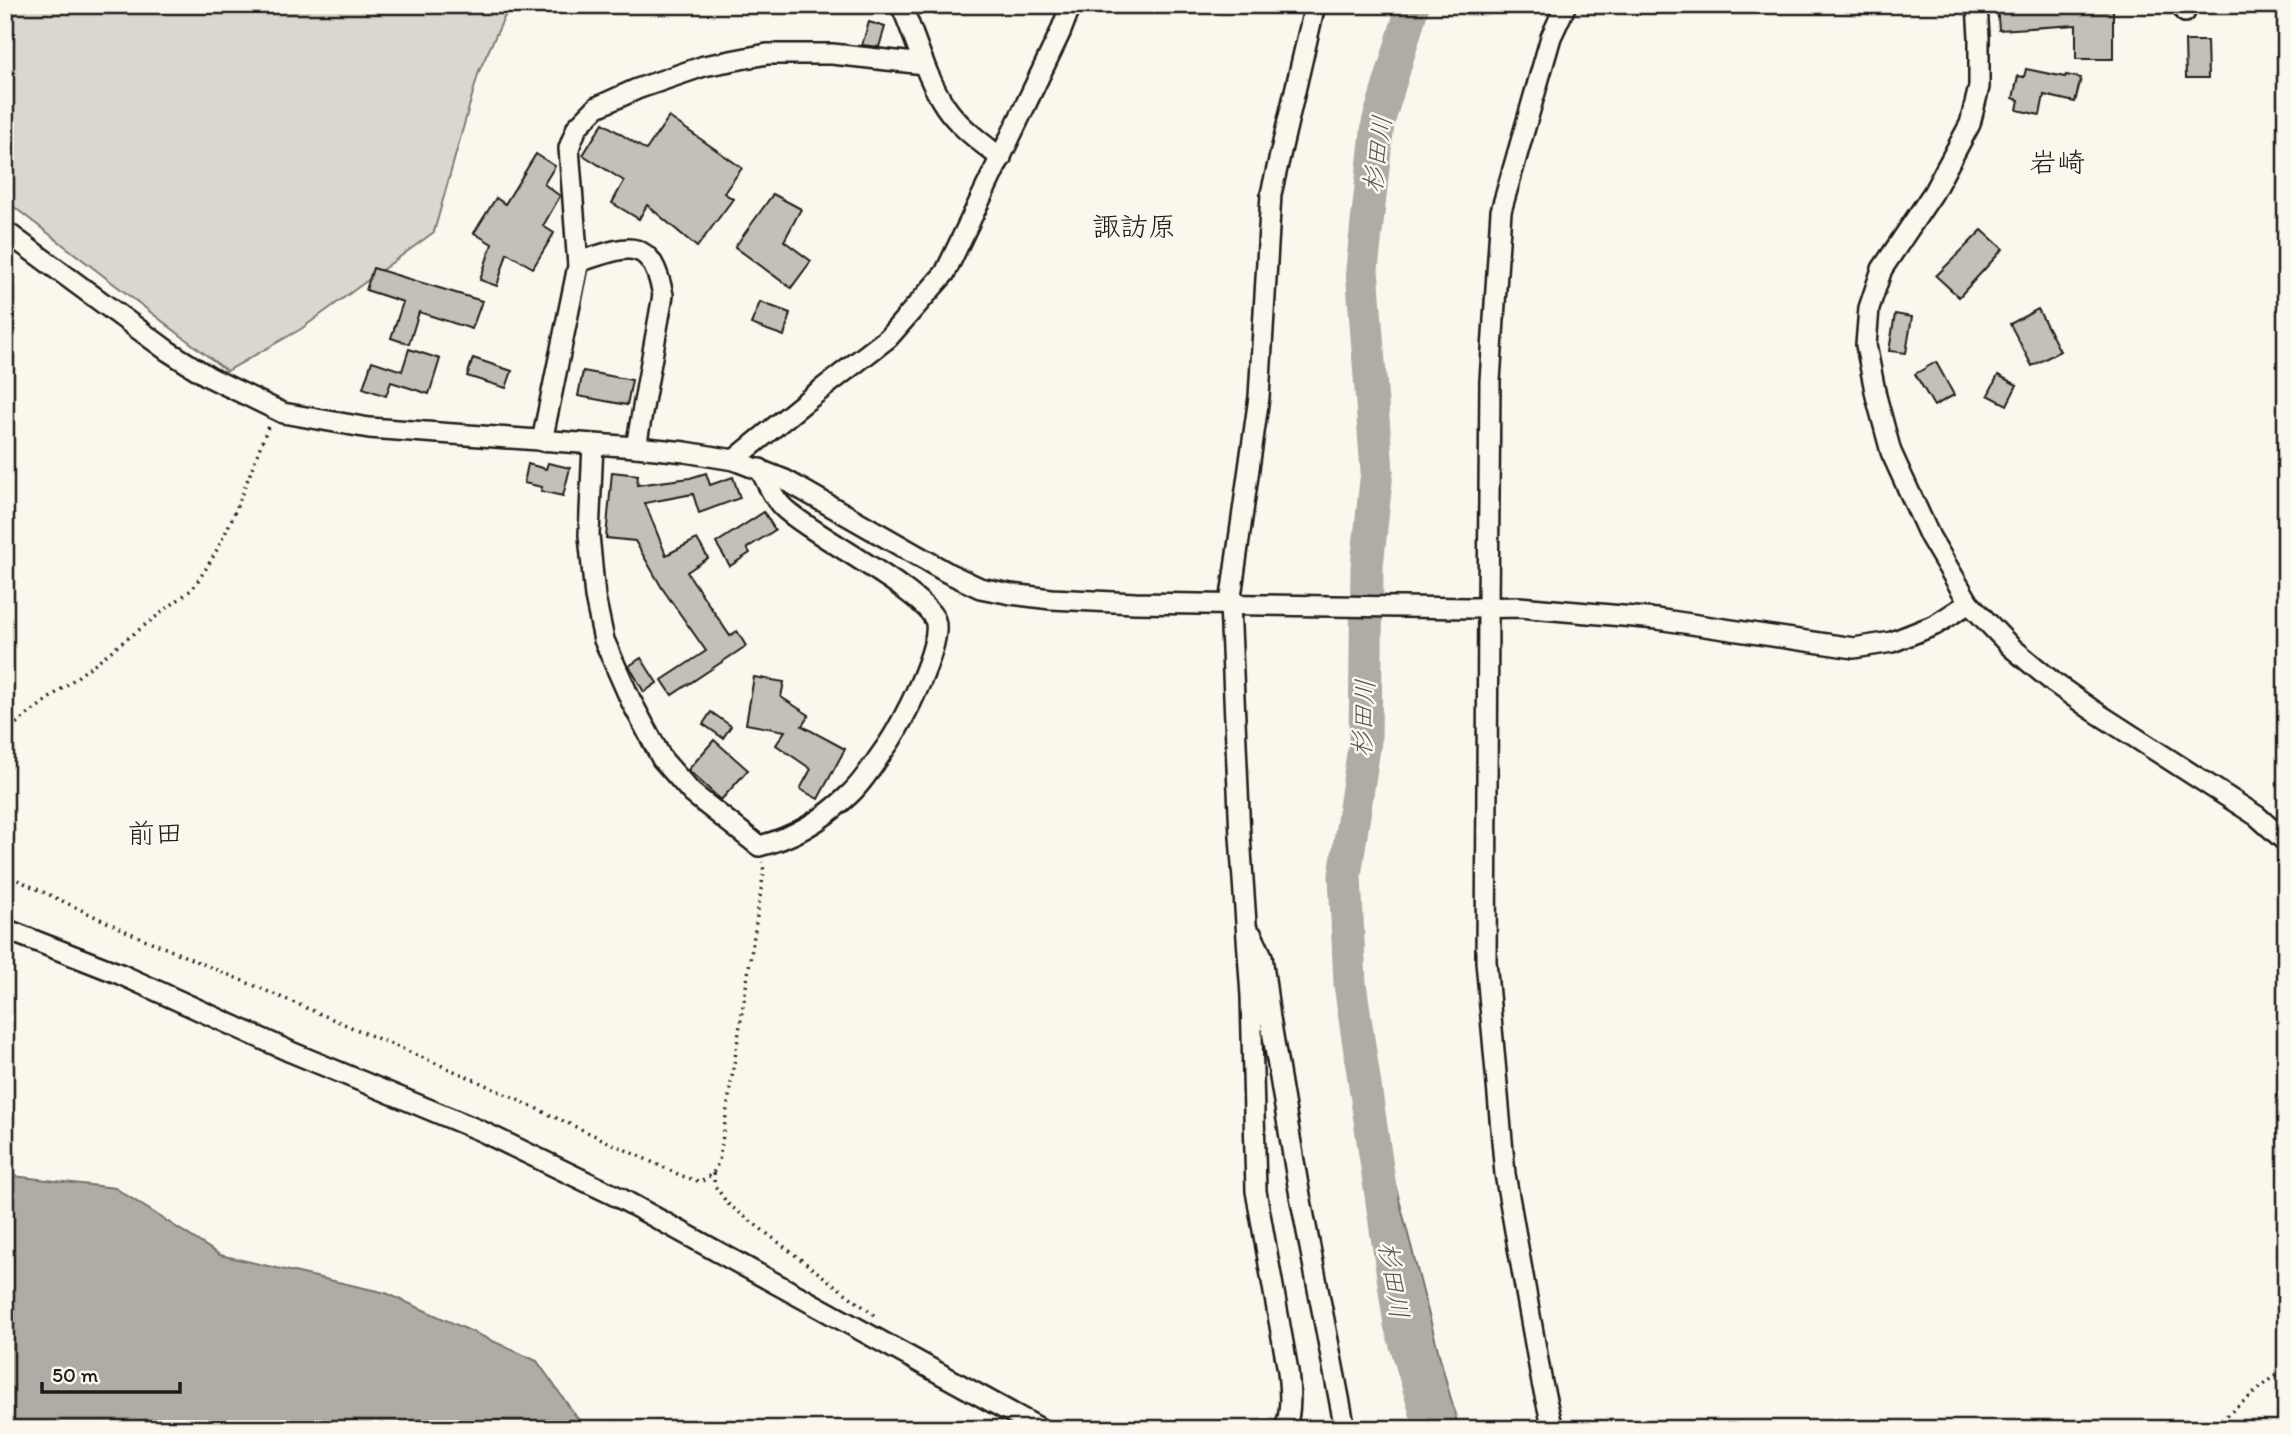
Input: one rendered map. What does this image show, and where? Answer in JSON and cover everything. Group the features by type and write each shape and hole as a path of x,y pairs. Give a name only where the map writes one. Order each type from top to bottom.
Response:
{"street":[{"path":"901,5 924,64 945,106 976,138 1001,158"},
{"path":"734,460 888,338 945,273 1071,5"},
{"path":"1285,1429 1291,1394 1256,1191 1251,996 1240,836 1230,604 1259,397 1271,194 1315,5"},
{"path":"1553,1429 1542,1383 1505,1174 1486,961 1480,608 1501,211 1551,37 1566,5"},
{"path":"1977,5 1979,87 1970,124 1933,193 1882,269 1869,308 1866,345 1891,452 1930,537 1969,603 2011,647 2053,682 2257,816 2286,842"},
{"path":"542,441 578,262 569,148 577,127 597,107 637,89 704,66 767,54 832,54 924,64"},
{"path":"5,231 168,351 209,377 275,409 306,418 369,428 636,447 734,460 785,480 948,573 980,588 1051,599 1519,607 1657,619 1854,648 1892,642 1934,625 1969,603"},
{"path":"578,262 610,251 632,248 647,253 658,270 663,295 636,447"},
{"path":"593,444 589,535 594,597 604,640 631,701 662,759 692,793 759,846 782,841 805,828 851,793 898,732 930,660 937,623 930,610 914,596 783,508 760,469"},
{"path":"1246,922 1262,956 1269,1018 1298,1185 1345,1429"},
{"path":"5,929 120,974 291,1052 481,1131 618,1197 1041,1429"}],"path":[{"path":"5,732 191,590 209,566 222,541 275,409"},
{"path":"5,874 128,932 467,1076 682,1176 701,1182 713,1173 719,1161 764,871 759,846"},
{"path":"713,1173 715,1186 728,1204 876,1316"},
{"path":"2210,1429 2286,1367"}],"shaded area":[{"path":"5,5 510,5 479,71 434,232 301,329 227,371 5,200"},
{"path":"1358,1041 1445,1377 1459,1429 1425,1429"},
{"path":"5,1175 115,1188 220,1255 386,1293 537,1361 585,1429 5,1429"}],"building":[{"path":"1997,5 2113,8 2113,59 2076,59 2076,25 1999,30"},
{"path":"869,22 885,27 879,47 862,45"},
{"path":"2185,41 2207,41 2208,78 2186,78"},
{"path":"2026,69 2081,78 2075,102 2044,95 2040,115 2017,110 2019,100 2013,98 2018,76 2024,77"},
{"path":"669,117 742,168 724,193 733,199 697,247 647,205 639,219 612,203 624,181 583,155 603,123 646,150"},
{"path":"536,154 555,166 544,184 560,196 543,226 554,233 533,268 507,253 497,286 480,280 492,244 474,233 496,198 505,204"},
{"path":"773,194 801,209 784,241 811,261 791,288 735,247"},
{"path":"1982,230 2003,249 1959,297 1936,276"},
{"path":"373,268 482,301 472,329 419,312 409,344 391,338 403,302 366,290"},
{"path":"760,302 790,313 784,336 751,324"},
{"path":"2038,309 2060,351 2032,366 2010,324"},
{"path":"1895,314 1912,317 1906,353 1889,351"},
{"path":"409,349 440,359 429,394 391,382 386,396 363,388 372,361 402,371"},
{"path":"473,358 512,371 506,388 467,376"},
{"path":"1936,362 1954,395 1934,406 1915,374"},
{"path":"583,371 632,380 627,405 578,396"},
{"path":"1998,375 2017,385 2007,405 1988,395"},
{"path":"548,463 570,468 563,496 541,491 542,487 524,483 528,464 546,469"},
{"path":"612,472 638,475 637,485 690,478 706,473 710,485 733,477 740,498 699,513 693,494 645,503 666,555 697,539 708,558 687,572 730,636 737,631 746,646 672,695 662,680 706,651 662,588 635,541 606,538"},
{"path":"764,512 775,530 747,548 750,553 730,566 716,543"},
{"path":"641,658 657,683 644,692 629,666"},
{"path":"754,677 784,682 781,697 809,715 802,726 845,749 818,799 800,789 811,769 776,745 785,731 746,724"},
{"path":"711,712 731,726 723,738 703,724"},
{"path":"714,740 748,770 721,800 688,770"}],"waterway":[{"name":"杉田川","path":"1413,5 1378,123 1362,269 1377,471 1367,566 1365,741 1345,875 1350,984 1400,1324 1431,1429"}],"district":[{"name":"岩崎","path":"2057,162"},
{"name":"諏訪原","path":"1134,226"},
{"name":"前田","path":"155,833"}]}
